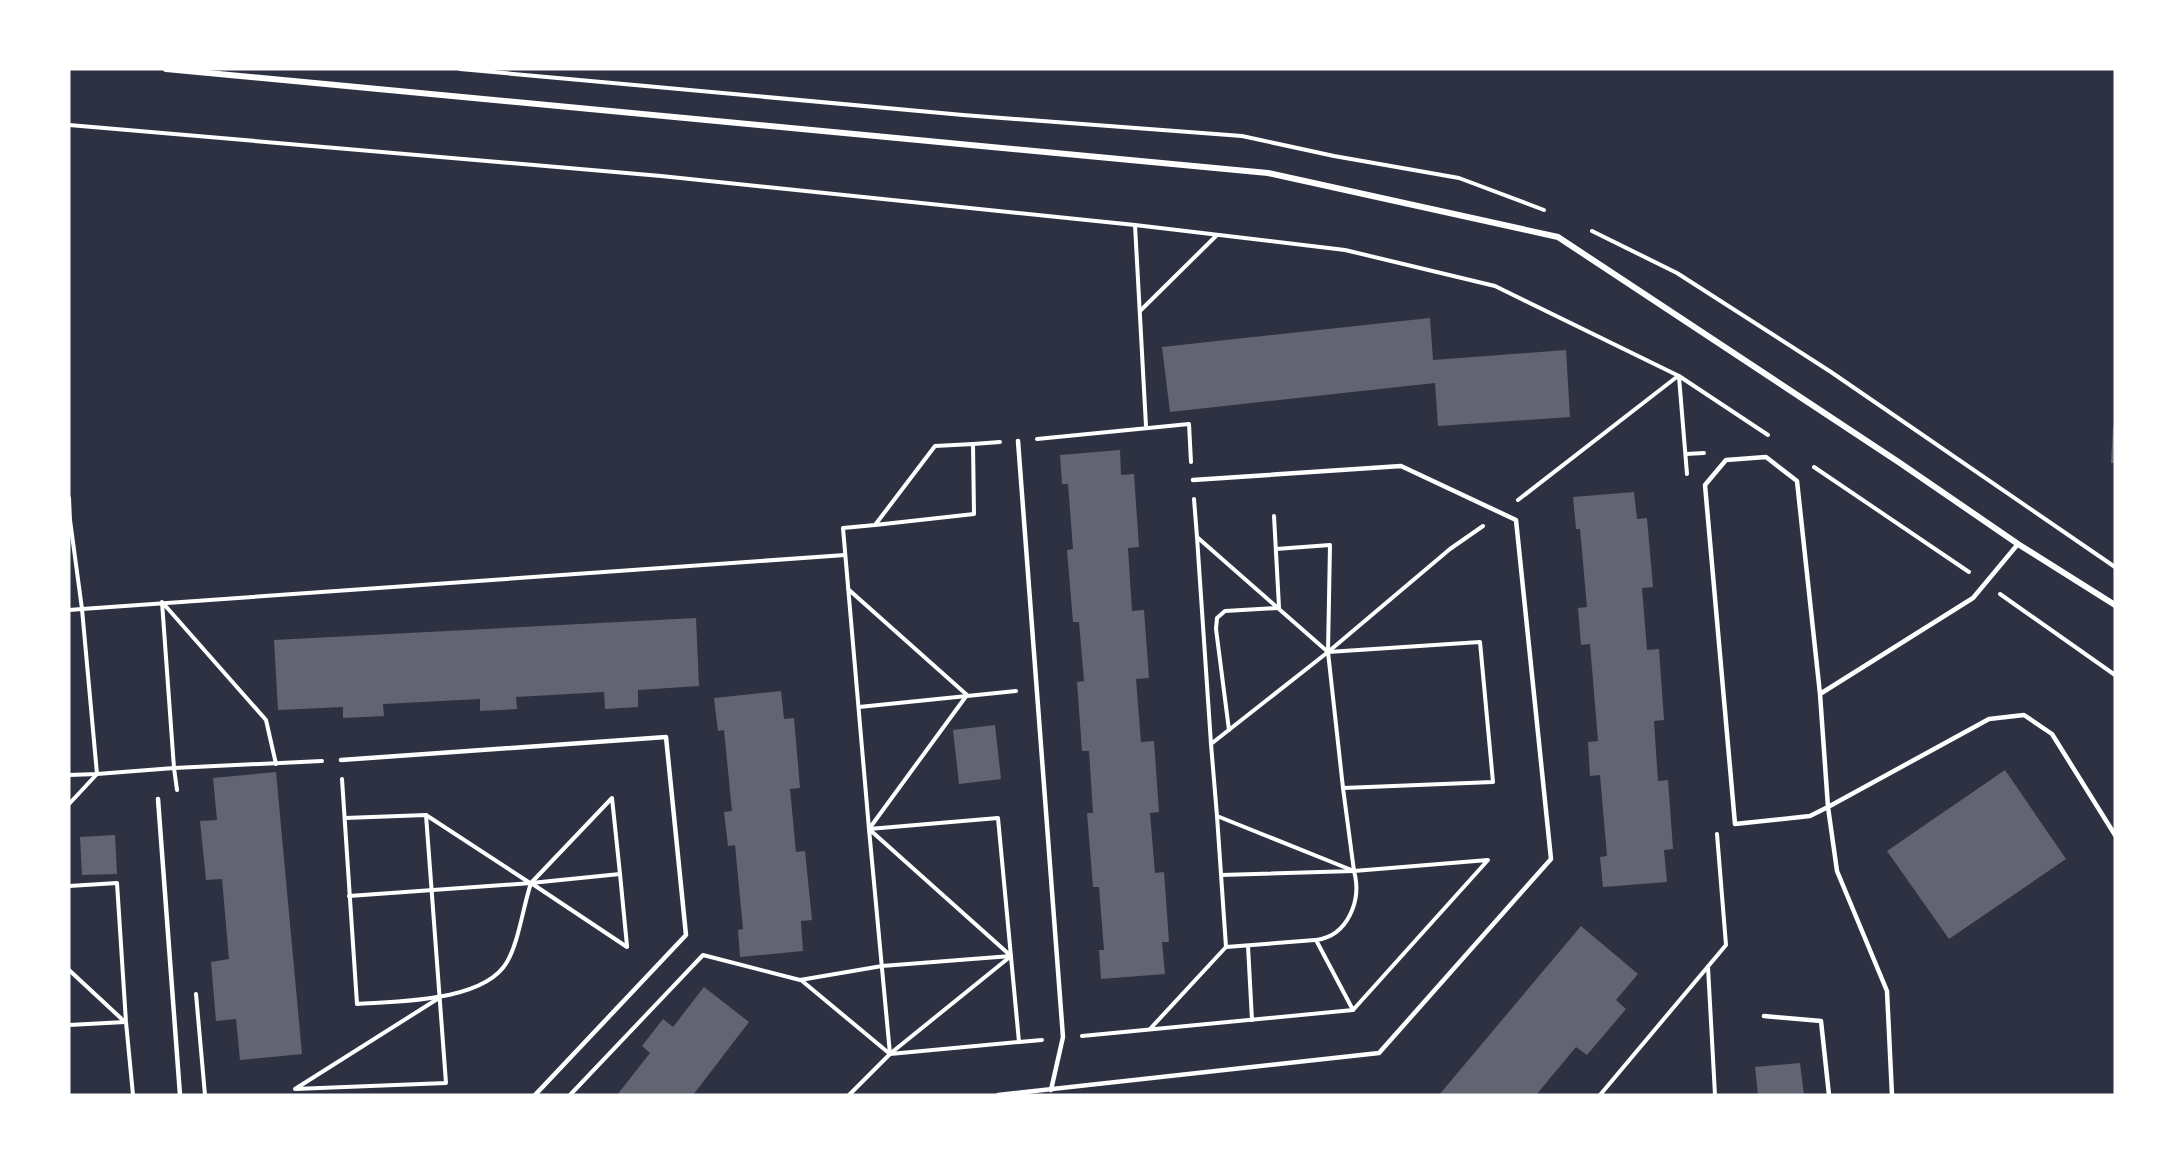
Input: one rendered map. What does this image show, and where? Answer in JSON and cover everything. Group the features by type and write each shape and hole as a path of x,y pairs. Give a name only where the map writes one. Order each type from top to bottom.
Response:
{"street":[{"path":"166,69 1269,173 1558,237 1900,463 2018,544 2115,605"}],"lane":[{"path":"1018,441 1063,1038 1051,1090"},
{"path":"1892,1095 1887,992 1837,871 1828,807 1820,694 1797,481 1766,457 1726,460 1706,485 1735,824 1810,816 1828,807 1989,719 2024,715 2052,734 2115,835"},
{"path":"998,1095 1379,1053 1551,859 1516,520 1401,466 1193,480"},
{"path":"1820,694 1973,598 2018,544"},
{"path":"341,760 666,737 686,935 535,1095"},
{"path":"158,799 180,1095"},
{"path":"1764,1016 1821,1022 1829,1095"}],"path":[{"path":"460,69 963,115 1242,136 1334,156 1459,178 1551,212"},
{"path":"69,125 661,176 1136,225 1345,250 1495,285 1679,376 1776,441"},
{"path":"1136,225 1146,426"},
{"path":"1582,227 1677,273 1831,372 2115,567"},
{"path":"1140,311 1217,235"},
{"path":"1679,376 1688,478"},
{"path":"874,525 935,446 1018,441 1146,426 1189,424 1226,947"},
{"path":"891,1053 843,528 974,514 973,444"},
{"path":"1805,460 1972,574"},
{"path":"69,498 97,774 69,804"},
{"path":"1274,516 1279,608"},
{"path":"1197,537 1328,652"},
{"path":"1150,1029 1226,947 1325,939 1334,934 1349,918 1357,890 1342,788 1328,652 1330,545 1276,549"},
{"path":"69,610 846,555"},
{"path":"849,589 967,695"},
{"path":"1997,592 2115,675"},
{"path":"162,602 266,720 276,764"},
{"path":"162,602 174,768"},
{"path":"1229,730 1216,618 1225,611 1279,608"},
{"path":"1211,744 1328,652 1480,642 1493,782 1342,788"},
{"path":"859,707 1037,689"},
{"path":"869,829 967,695"},
{"path":"69,775 341,760 357,1004 440,997 467,991 486,983 506,964 515,942 531,883 612,798 627,947 531,883 426,815 345,818"},
{"path":"426,815 440,997 446,1083 295,1089 440,997"},
{"path":"1217,816 1354,871"},
{"path":"869,829 998,818 1018,1042"},
{"path":"1600,1095 1726,945 1717,828"},
{"path":"869,829 1011,956"},
{"path":"800,980 891,1053 1353,1010 1488,860 1354,871 1221,875"},
{"path":"349,896 620,874"},
{"path":"69,886 117,883 133,1095"},
{"path":"1316,940 1353,1010"},
{"path":"1248,945 1252,1020"},
{"path":"570,1095 703,955 800,980 882,966 1011,956"},
{"path":"849,1095 891,1053 1011,956"},
{"path":"1708,967 1715,1095"},
{"path":"69,970 126,1022"},
{"path":"69,1025 126,1022"}],"building":[{"path":"1430,318 1433,360 1566,350 1570,417 1438,426 1435,383 1170,412 1162,347"},
{"path":"2113,427 2115,427 2115,463 2111,463"},
{"path":"1120,450 1121,475 1134,474 1139,547 1128,548 1132,611 1144,610 1149,678 1136,679 1141,742 1154,741 1159,812 1150,813 1155,873 1164,872 1169,942 1162,942 1165,974 1101,979 1099,950 1104,950 1099,887 1093,887 1087,813 1093,813 1089,751 1082,751 1077,682 1084,681 1079,622 1073,622 1067,550 1073,549 1068,484 1062,484 1060,455"},
{"path":"1634,492 1637,519 1647,518 1653,587 1642,588 1647,650 1659,649 1664,720 1654,721 1658,781 1668,780 1673,849 1664,850 1667,882 1603,887 1600,857 1607,856 1600,775 1590,776 1588,742 1598,741 1590,644 1581,645 1578,608 1587,607 1580,529 1576,529 1573,497"},
{"path":"696,618 699,686 638,690 638,707 605,709 604,692 516,697 517,709 480,711 480,699 383,704 384,716 343,718 343,707 278,710 274,640"},
{"path":"781,691 784,719 794,718 800,788 790,789 796,852 805,851 812,920 801,921 803,951 740,957 738,930 743,929 735,845 728,846 724,812 732,811 724,730 718,731 714,698"},
{"path":"995,725 1001,779 959,784 953,730"},
{"path":"2005,770 2066,859 1949,939 1887,851"},
{"path":"276,772 302,1054 240,1060 236,1019 216,1021 211,962 229,959 222,879 206,880 200,821 217,820 213,778"},
{"path":"115,835 117,874 82,875 80,837"},
{"path":"1581,926 1638,974 1616,1000 1626,1009 1587,1055 1576,1047 1536,1095 1439,1095"},
{"path":"704,987 749,1022 693,1095 617,1095 650,1053 642,1046 663,1019 673,1027"},
{"path":"1800,1063 1804,1095 1758,1095 1755,1067"}]}
